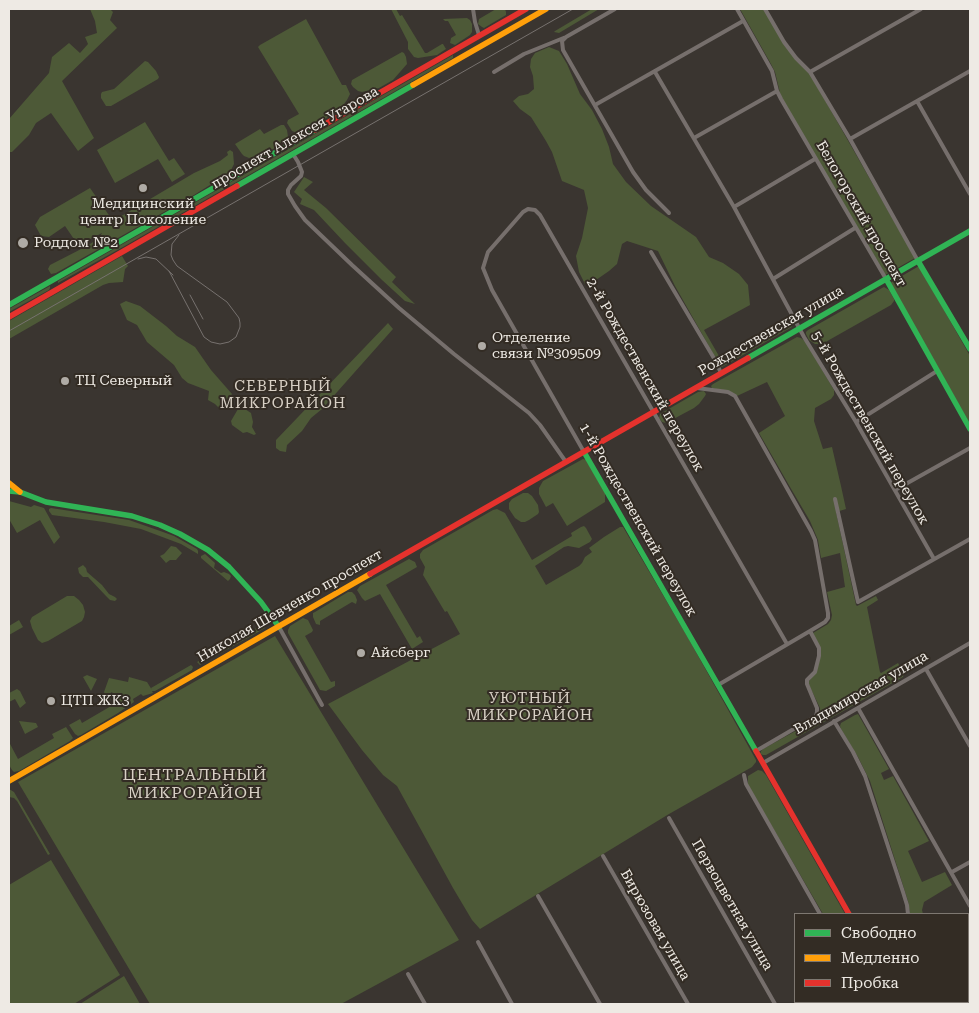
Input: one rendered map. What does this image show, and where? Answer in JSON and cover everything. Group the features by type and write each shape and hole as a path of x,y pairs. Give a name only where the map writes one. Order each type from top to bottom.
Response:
{"main road":[{"name":"проспект Алексея Угарова","path":"9,305 526,9"},
{"name":"проспект Алексея Угарова","path":"9,317 546,9"},
{"name":"Рождественская улица","path":"584,452 970,231"},
{"name":"Белогорский проспект","path":"918,261 970,349"},
{"path":"52,280 57,289"},
{"name":"Белогорский проспект","path":"886,280 970,429"},
{"name":"Николая Шевченко проспект","path":"10,779 584,452"},
{"name":"1-й Рождественский переулок","path":"584,452 848,913"},
{"path":"9,483 20,492"},
{"path":"9,491 20,492 46,502 132,516 180,534 208,550 229,567 261,602 279,627"}],"street":[{"path":"473,9 479,35"},
{"path":"494,72 524,54 566,37 615,9"},
{"name":"Белогорский проспект","path":"737,9 772,71 780,99 886,280"},
{"name":"Белогорский проспект","path":"765,9 784,42 810,72 918,261"},
{"path":"810,72 922,9"},
{"path":"595,105 743,21"},
{"path":"566,37 562,41 563,50 633,172 646,190 669,213"},
{"path":"850,140 970,71"},
{"name":"5-й Рождественский переулок","path":"655,72 734,207 800,329 856,422 934,560"},
{"path":"694,138 777,91"},
{"path":"917,101 970,194"},
{"path":"293,154 302,172 301,176 291,185 288,194 305,220 380,292 529,413 540,425 566,462"},
{"path":"734,207 815,159"},
{"name":"2-й Рождественский переулок","path":"492,290 483,268 488,252 523,212 528,209 535,210 540,215 787,644"},
{"path":"773,279 855,228"},
{"path":"651,252 722,374"},
{"name":"1-й Рождественский переулок","path":"492,290 584,452"},
{"path":"856,422 938,372"},
{"path":"697,388 728,392 735,396 811,531 828,618 826,622 718,685"},
{"path":"895,490 970,448"},
{"path":"835,499 858,602 970,539"},
{"path":"279,627 322,705"},
{"path":"756,751 816,716 817,708 807,680 815,672 819,648 810,631"},
{"name":"Владимирская улица","path":"763,763 970,643"},
{"path":"926,669 970,746"},
{"path":"858,708 970,906"},
{"path":"834,721 865,776 903,892 908,913"},
{"path":"744,775 746,784 819,913"},
{"name":"Первоцветная улица","path":"669,818 775,1004"},
{"name":"Бирюзовая улица","path":"603,856 688,1004"},
{"path":"952,872 970,862"},
{"path":"538,896 600,1004"},
{"path":"478,942 512,1004"},
{"path":"408,974 425,1004"}],"green space":[{"path":"90,9 110,9 113,12 110,20 117,28 62,81 94,138 78,151 51,113 36,123 29,135 12,152 9,152 9,119 49,73 52,57 69,43 80,53 88,44 85,37 97,33"},
{"path":"391,9 396,9 400,16 402,15 425,53 442,44 446,49 437,55 414,57 408,49 408,42"},
{"path":"496,9 505,9 506,15 484,28 478,24 479,19"},
{"path":"592,9 599,9 559,33 554,32 555,31"},
{"path":"740,9 764,9 785,46 810,74 915,258 885,275 781,97 775,72"},
{"path":"467,18 472,24 470,35 455,45 450,43 451,38 456,35 448,21 443,19"},
{"path":"306,19 342,85 346,85 350,94 341,108 312,127 297,133 292,131 287,123 288,120 299,114 258,47"},
{"path":"549,47 559,51 567,64 580,94 592,110 602,129 613,164 626,182 651,206 696,237 709,257 723,263 739,274 748,285 750,305 704,330 719,356 717,358 675,286 658,251 627,241 622,244 617,264 596,280 585,284 579,272 576,256 588,208 584,190 562,181 546,141 531,117 513,101 534,89 530,67 531,59 535,53"},
{"path":"402,52 406,57 407,64 393,80 379,88 362,92 353,87 351,84 352,80"},
{"path":"453,55 453,58 58,283 58,281"},
{"path":"145,61 156,71 158,79 111,106 106,106 101,98 102,92 114,89"},
{"path":"145,122 169,161 174,158 185,174 172,182 158,159 115,183 97,150"},
{"path":"284,125 287,130 288,137 286,140 261,155 249,158 244,156 235,144 260,129 264,134"},
{"path":"230,150 233,152 234,164 226,175 194,195 56,273 51,274 48,269 50,265 87,246 99,238 102,233 78,245 65,226 49,237 41,236 35,225 40,217 90,188 113,221 194,173 220,161 228,155 227,152"},
{"path":"304,177 313,182 304,190 326,208 396,277 392,282 415,304 405,301 382,280 314,210 300,204 302,199 294,192"},
{"path":"122,256 128,266 125,269 123,282 103,285 9,339 9,321"},
{"path":"919,266 970,356 970,424 890,283"},
{"path":"50,286 49,290 9,312 9,309"},
{"path":"884,287 889,290 894,299 891,305 822,344 815,344 809,340 806,334 808,330"},
{"path":"126,301 140,306 177,336 195,347 211,370 232,394 223,408 219,408 208,400 209,391 188,383 182,378 174,365 147,342 137,325 127,320 120,304"},
{"path":"791,321 793,323 792,327 720,367 718,363"},
{"path":"388,323 393,329 322,409 311,418 302,431 287,445 286,452 276,448 276,440"},
{"path":"797,337 805,341 834,390 834,395 831,399 815,408 814,421 823,449 832,447 841,486 846,509 836,512 856,605 876,596 878,600 867,607 880,672 898,663 904,674 903,677 763,755 760,754 763,749 810,723 820,713 820,708 809,685 809,681 816,672 821,654 813,633 831,620 832,615 827,592 845,587 840,553 821,558 818,540 810,521 759,433 785,416 767,382 737,396 729,391 712,388 711,386"},
{"path":"704,391 705,396 694,408 666,423 662,422 659,418 660,414 698,392"},
{"path":"238,409 245,409 251,413 252,427 256,434 243,433 232,425 231,421"},
{"path":"583,459 586,460 605,493 605,502 567,526 553,503 546,507 539,494 539,488 543,481"},
{"path":"523,493 528,493 532,496 538,505 539,512 529,520 521,522 515,518 509,509 509,503 512,499"},
{"path":"9,501 31,507 34,505 44,508 60,537 54,544 40,520 17,533 9,519"},
{"path":"51,508 129,520 174,536 197,549 198,554 181,544 141,529 52,515 49,511"},
{"path":"497,509 505,513 532,560 572,536 571,533 581,527 584,526 586,528 592,539 590,542 579,548 564,547 535,566 546,585 579,566 585,557 592,552 589,548 620,527 623,527 687,636 756,762 752,767 669,814 480,929 472,920 453,888 397,786 383,775 328,704 460,634 423,575 425,567 420,554 423,550"},
{"path":"171,546 176,547 182,553 176,560 170,560 166,563 160,556"},
{"path":"205,554 215,563 214,568 221,573 224,572 231,576 228,581 201,558"},
{"path":"409,559 415,562 417,567 386,585 417,638 420,636 423,642 412,649 380,594 365,601 357,590 360,586"},
{"path":"83,565 87,572 109,594 117,599 115,601 110,600 88,577 83,577 79,573 78,568"},
{"path":"348,592 352,592 355,595 356,604 352,602 320,621 320,625 316,624 313,613"},
{"path":"67,596 74,596 83,605 85,612 82,621 42,643 38,640 32,628 30,621 32,617"},
{"path":"303,618 308,620 313,630 305,636 331,682 335,681 335,686 326,691 320,690 288,633 290,626"},
{"path":"19,620 23,627 9,635 9,626"},
{"path":"267,622 265,628 253,635 200,665 197,662"},
{"path":"275,636 459,940 341,1004 150,1004 18,782"},
{"path":"191,665 193,667 192,670 152,691 153,693 143,696 141,694 133,699 134,702 118,713 81,735 75,734 69,725 80,719 82,723 118,702 112,692 106,696 104,692 109,678 128,682 129,677 147,682 152,690 151,688"},
{"path":"87,675 97,679 91,691 83,677"},
{"path":"17,689 26,703 20,708 15,699 9,702 9,693"},
{"path":"858,714 889,769 881,773 884,780 893,776 929,841 908,851 922,882 945,872 952,885 924,902 923,913 910,913 908,901 870,781 841,729 841,723"},
{"path":"19,721 36,723 38,727 25,734"},
{"path":"66,727 73,738 70,741 19,771 14,772 12,770 9,765 9,742 18,759 54,738 52,734"},
{"path":"758,770 766,775 844,913 822,913 748,785 748,776"},
{"path":"9,789 14,792 50,854 48,855 17,801 9,797"},
{"path":"51,860 120,975 74,1004 9,1004 9,885"},
{"path":"124,976 140,1004 80,1004"}],"tram line":[{"path":"9,331 573,9"},
{"path":"169,271 204,337 211,342 220,344 229,342 236,337 240,327 239,318 227,302 177,266 173,260 171,255 172,244 179,235"},
{"path":"138,259 146,257 156,259 173,275"},
{"path":"190,295 203,319"}],"traffic: fast":[{"path":"237,186 413,85"},
{"path":"9,305 315,130"},
{"path":"748,358 970,231"},
{"path":"918,261 970,349"},
{"path":"886,279 970,429"},
{"path":"584,452 756,751"},
{"path":"9,491 20,492 46,502 132,516 180,534 208,550 229,567 261,602 279,627"}],"traffic: slow":[{"path":"413,85 546,9"},
{"path":"9,483 20,492"},
{"path":"9,781 370,574"}],"traffic: jam":[{"path":"315,130 526,9"},
{"path":"9,317 237,186"},
{"path":"370,574 748,358"},
{"path":"756,751 848,913"}],"place":[{"name":"Медицинский центр Поколение","path":"143,188"},
{"name":"Роддом №2","path":"23,243"},
{"name":"Отделение связи №309509","path":"482,346"},
{"name":"ТЦ Северный","path":"65,381"},
{"name":"Айсберг","path":"361,653"},
{"name":"ЦТП ЖК3","path":"51,701"}],"district":[{"name":"СЕВЕРНЫЙ МИКРОРАЙОН","path":"283,396"},
{"name":"УЮТНЫЙ МИКРОРАЙОН","path":"530,708"},
{"name":"ЦЕНТРАЛЬНЫЙ МИКРОРАЙОН","path":"195,784"}]}
